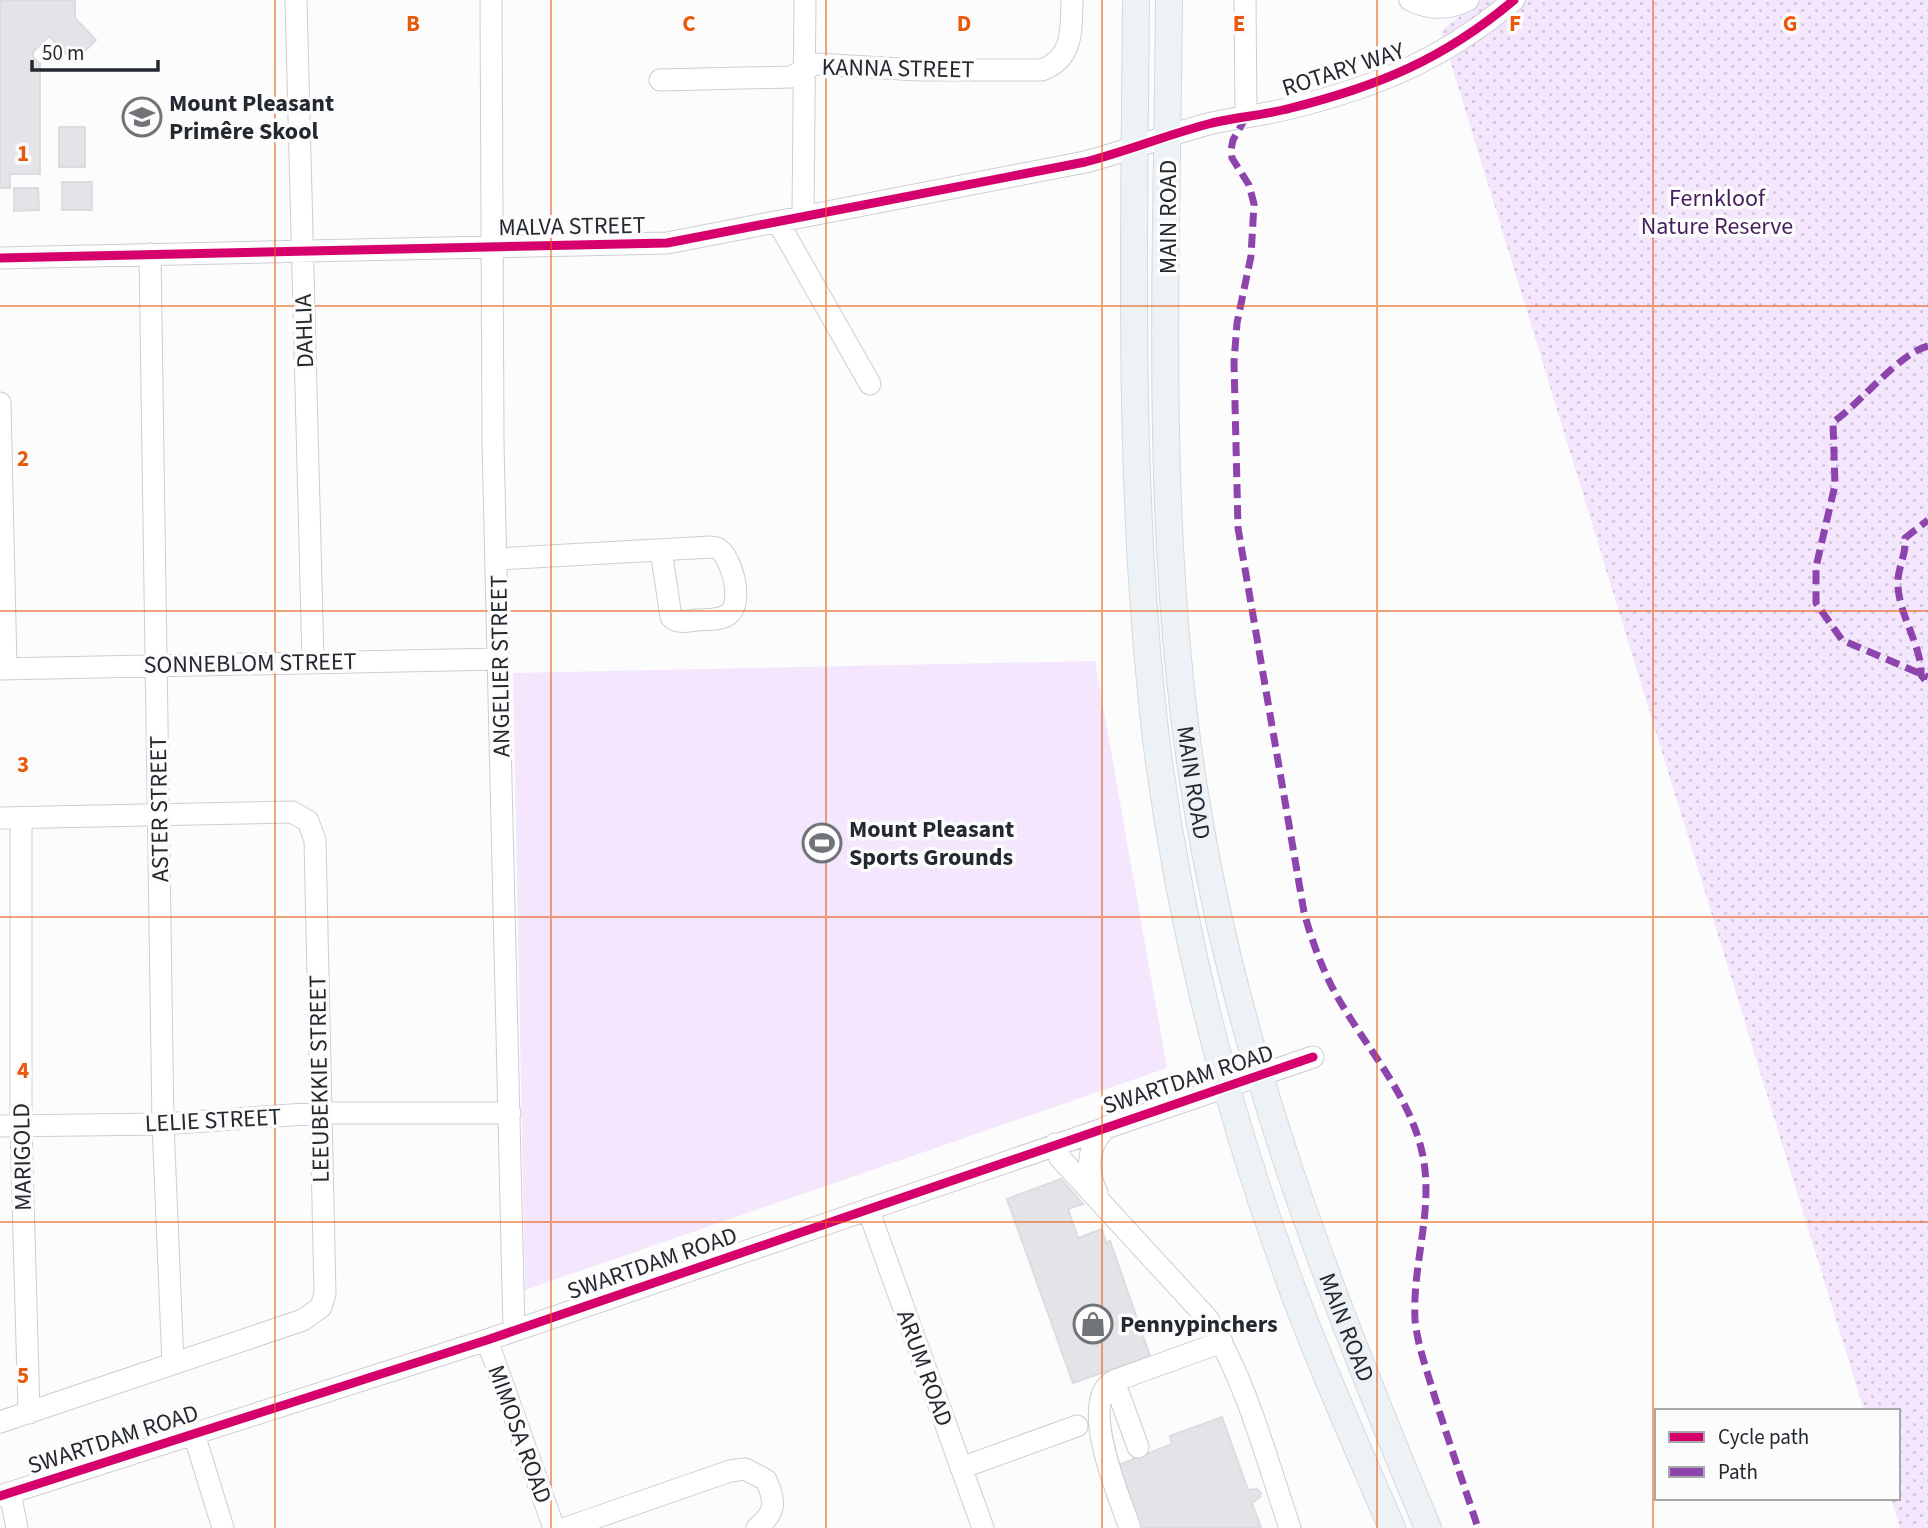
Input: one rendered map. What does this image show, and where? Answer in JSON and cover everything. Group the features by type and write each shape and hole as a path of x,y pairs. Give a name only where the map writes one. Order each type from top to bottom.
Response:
{"main road":[{"name":"MAIN ROAD","path":"1136,0 1135,466 1145,638 1158,751 1187,922 1227,1086 1296,1299 1392,1528"},
{"name":"MAIN ROAD","path":"1169,0 1168,500 1178,650 1195,796 1217,911 1258,1075 1320,1264 1428,1528"}],"street":[{"name":"DAHLIA","path":"296,0 313,662"},
{"name":"ANGELIER STREET","path":"491,0 497,559 514,1331"},
{"path":"803,216 805,0"},
{"name":"KANNA STREET","path":"660,80 791,77 815,64 919,70 1042,70 1054,64 1067,51 1072,0"},
{"path":"1245,0 1246,117"},
{"path":"1410,0 1426,7 1441,8 1468,0"},
{"name":"ROTARY WAY","path":"1135,149 1212,123 1302,105 1401,73 1447,51 1514,0"},
{"name":"MALVA STREET","path":"0,258 667,243 1135,149"},
{"path":"778,222 870,384"},
{"name":"ASTER STREET","path":"150,254 163,1124 173,1364"},
{"path":"0,403 3,669"},
{"path":"497,559 661,550"},
{"name":"SONNEBLOM STREET","path":"3,669 499,659"},
{"name":"LEEUBEKKIE STREET","path":"0,1422 303,1320 321,1307 325,1294 315,840 308,821 292,811 10,818"},
{"name":"MARIGOLD","path":"10,818 10,1126 29,1413"},
{"name":"SWARTDAM ROAD","path":"5,1494 514,1331 1313,1057"},
{"name":"LELIE STREET","path":"10,1126 163,1124 320,1113 510,1114"},
{"path":"1102,1201 1091,1177 1089,1158 1094,1141 1108,1126"},
{"path":"1055,1144 1060,1158 1208,1319 1222,1342 1290,1528"},
{"name":"ARUM ROAD","path":"868,1209 983,1528"},
{"name":"MIMOSA ROAD","path":"487,1340 554,1528"},
{"path":"1130,1528 1107,1464 1100,1396 1114,1381 1222,1342"},
{"path":"1114,1381 1138,1447"},
{"path":"961,1468 1077,1426"},
{"path":"194,1434 223,1528"},
{"path":"566,1528 730,1471 745,1469 766,1480 775,1504 772,1514 757,1528"},
{"path":"5,1494 17,1528"}],"green space":[{"name":"Fernkloof Nature Reserve","path":"1480,0 1928,0 1928,1528 1900,1528 1892,1500 1900,1500 1900,1409 1863,1409 1441,31"},
{"name":"Mount Pleasant Sports Grounds","path":"1095,661 1167,1068 525,1290 513,673"}],"building":[{"path":"0,0 75,0 75,18 96,40 74,62 49,36 33,52 33,57 40,64 40,174 10,174 10,188 0,188"},
{"path":"59,127 85,127 85,167 59,167"},
{"path":"62,182 92,182 92,210 62,210"},
{"path":"14,188 38,188 39,210 14,211"},
{"path":"1061,1179 1083,1204 1068,1209 1078,1238 1102,1229 1106,1243 1110,1241 1150,1356 1073,1383 1007,1199"},
{"path":"1222,1417 1248,1490 1257,1489 1261,1493 1252,1503 1261,1528 1135,1528 1113,1467 1172,1444 1170,1436"}],"marked path":[{"path":"1246,117 1233,140 1231,150 1232,158 1249,185 1254,204 1251,256 1237,323 1234,362 1238,528 1304,912 1332,987 1403,1102 1420,1144 1426,1188 1415,1297 1416,1328 1478,1528"},
{"path":"1928,346 1904,359 1833,422 1835,485 1816,567 1816,603 1842,640 1928,677"},
{"path":"1925,680 1921,675 1918,653 1901,604 1898,580 1905,538 1928,520"}],"cycle path":[{"path":"0,258 667,243 1085,162 1212,123 1323,99 1382,80 1409,68 1462,39 1514,0"},
{"path":"0,1496 487,1340 1313,1057"}],"place":[{"name":"Mount Pleasant Primêre Skool","path":"142,117"},
{"name":"Mount Pleasant Sports Grounds","path":"822,843"},
{"name":"Pennypinchers","path":"1093,1324"}]}
